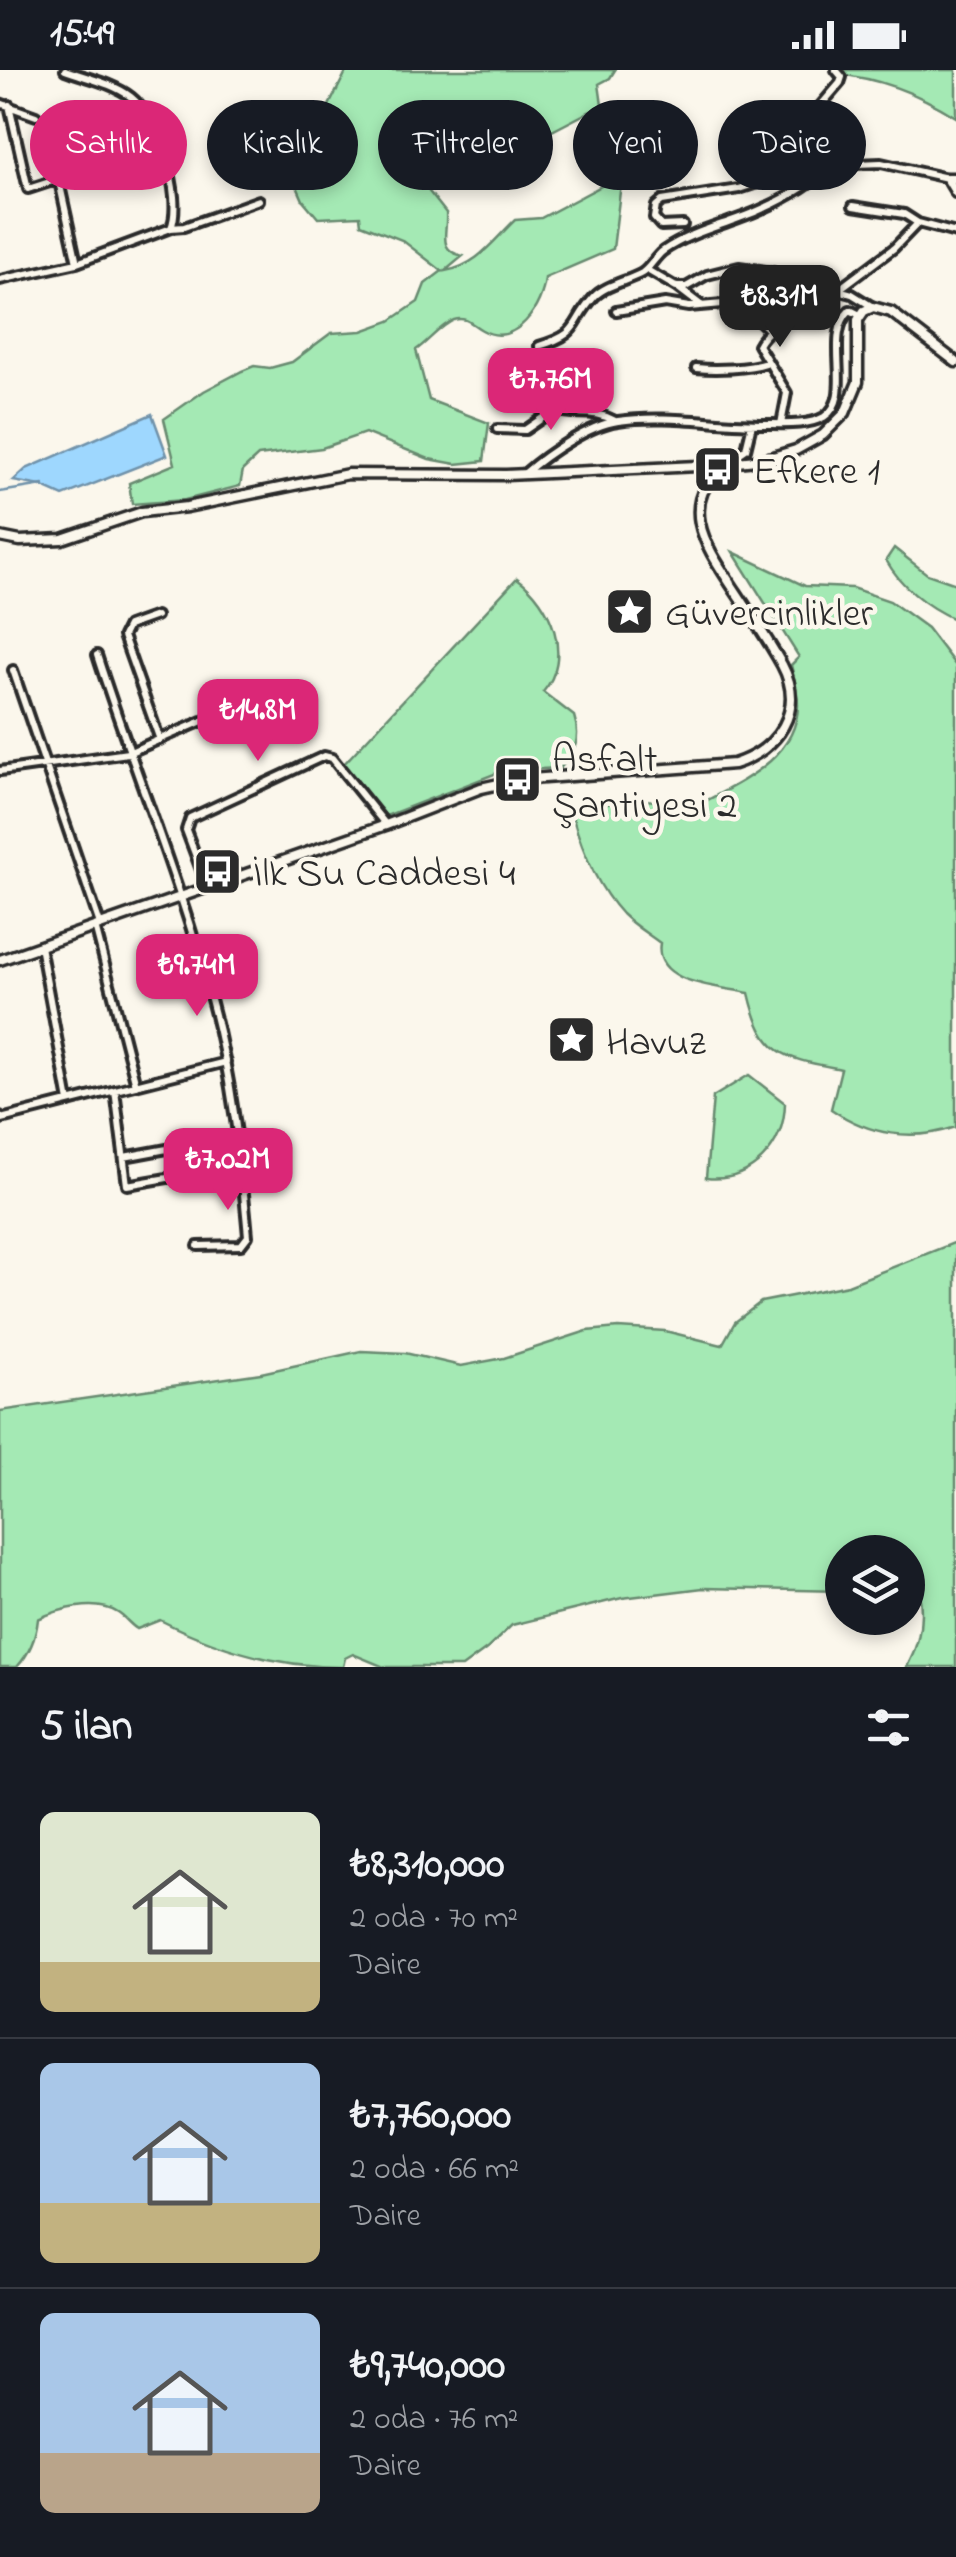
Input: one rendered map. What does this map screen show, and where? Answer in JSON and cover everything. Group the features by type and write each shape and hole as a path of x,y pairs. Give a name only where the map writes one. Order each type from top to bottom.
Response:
{"street":[{"path":"65,70 134,100"},
{"path":"826,100 840,84 842,77 836,70"},
{"path":"4,104 30,114"},
{"path":"4,104 30,189"},
{"path":"866,164 882,163 952,178 956,194"},
{"path":"62,190 77,263"},
{"path":"171,228 172,190"},
{"path":"684,224 661,226 654,218 656,206 662,201 732,190"},
{"path":"539,346 560,340 575,329 594,296 647,270 662,252 694,233 737,219 796,190"},
{"path":"0,280 77,263 259,200"},
{"path":"854,206 904,214 918,224 956,233"},
{"path":"781,424 787,393 758,345 763,335 894,248 918,224"},
{"path":"676,286 738,267 772,272 790,284"},
{"path":"647,270 702,306"},
{"path":"616,311 665,303 702,306 747,298 759,288 790,284 834,289 892,312 956,362"},
{"path":"747,298 754,314 770,330"},
{"path":"860,315 873,307"},
{"path":"524,474 576,438 615,421 665,418 781,424 819,420 829,414 840,377 840,323 850,310 860,315"},
{"path":"0,537 20,541 62,539 142,512 348,474 524,474 766,459 796,450 823,435 846,413 858,382 860,315"},
{"path":"696,368 730,366 748,370 766,363"},
{"path":"498,429 525,430 554,410 570,414 594,410 615,421"},
{"path":"0,960 482,788 517,780 734,764 754,758 770,746 786,723 790,688 786,671 708,548 698,518 706,484 746,449 752,424"},
{"path":"156,616 128,626 123,636 160,740"},
{"path":"96,656 180,898 212,1000 226,1062 242,1166 248,1239 242,1245 198,1246"},
{"path":"14,670 98,924 136,1085"},
{"path":"0,771 128,753 270,692"},
{"path":"207,886 186,830 190,818 324,756 332,758 386,825"},
{"path":"40,946 69,1102"},
{"path":"0,1116 1,1119 226,1062"},
{"path":"115,1090 127,1185 242,1166"},
{"path":"124,1156 237,1136"}],"green space":[{"path":"347,70 615,70 599,84 601,100 573,100 573,120 553,130 553,100 378,100 378,190 428,190 446,213 446,245 463,256 445,271 475,258 515,220 541,218 594,190 620,190 613,249 545,278 533,311 516,329 494,334 466,320 454,320 416,350 429,400 489,423 484,461 456,464 429,459 365,433 322,448 258,456 243,470 240,486 185,500 132,504 129,483 175,464 164,419 242,371 292,362 331,333 362,331 390,321 418,302 425,284 442,271 402,240 361,224 360,216 318,218 303,200 299,190 358,190 358,100 332,100"},
{"path":"833,70 956,70 956,117 898,88 835,74"},
{"path":"894,548 927,574 956,584 956,620 925,603 900,579 886,560"},
{"path":"733,552 805,586 852,588 890,601 927,628 956,666 956,1127 923,1134 891,1133 860,1125 831,1109 841,1069 779,1051 762,1030 749,993 691,981 667,968 660,943 626,918 591,868 572,815 632,800 695,807 776,756 795,725 797,690 791,665 799,657"},
{"path":"517,578 540,601 554,631 557,663 543,692 574,716 577,738 570,756 560,768 502,771 386,816 342,766"},
{"path":"749,1075 785,1103 779,1134 751,1168 737,1175 706,1178 713,1097"},
{"path":"956,1242 956,1667 907,1667 919,1635 925,1635 925,1535 825,1535 825,1591 703,1588 622,1598 512,1625 462,1667 384,1667 353,1654 345,1658 343,1667 295,1664 226,1648 160,1620 137,1629 118,1613 89,1606 38,1619 32,1645 22,1662 17,1667 0,1667 0,1411 261,1373 361,1351 405,1353 461,1366 504,1358 587,1331 618,1328 665,1331 722,1345 735,1322 761,1302 848,1285"}],"water":[{"path":"152,414 167,455 63,496 41,486 13,481 26,469"}],"waterway":[{"path":"0,492 43,485"}],"place":[{"name":"Efkere 1","path":"718,469"},
{"name":"Güvercinlikler","path":"630,611"},
{"name":"Asfalt Şantiyesi 2","path":"517,780"},
{"name":"İlk Su Caddesi 4","path":"218,871"},
{"name":"Havuz","path":"571,1040"}]}
